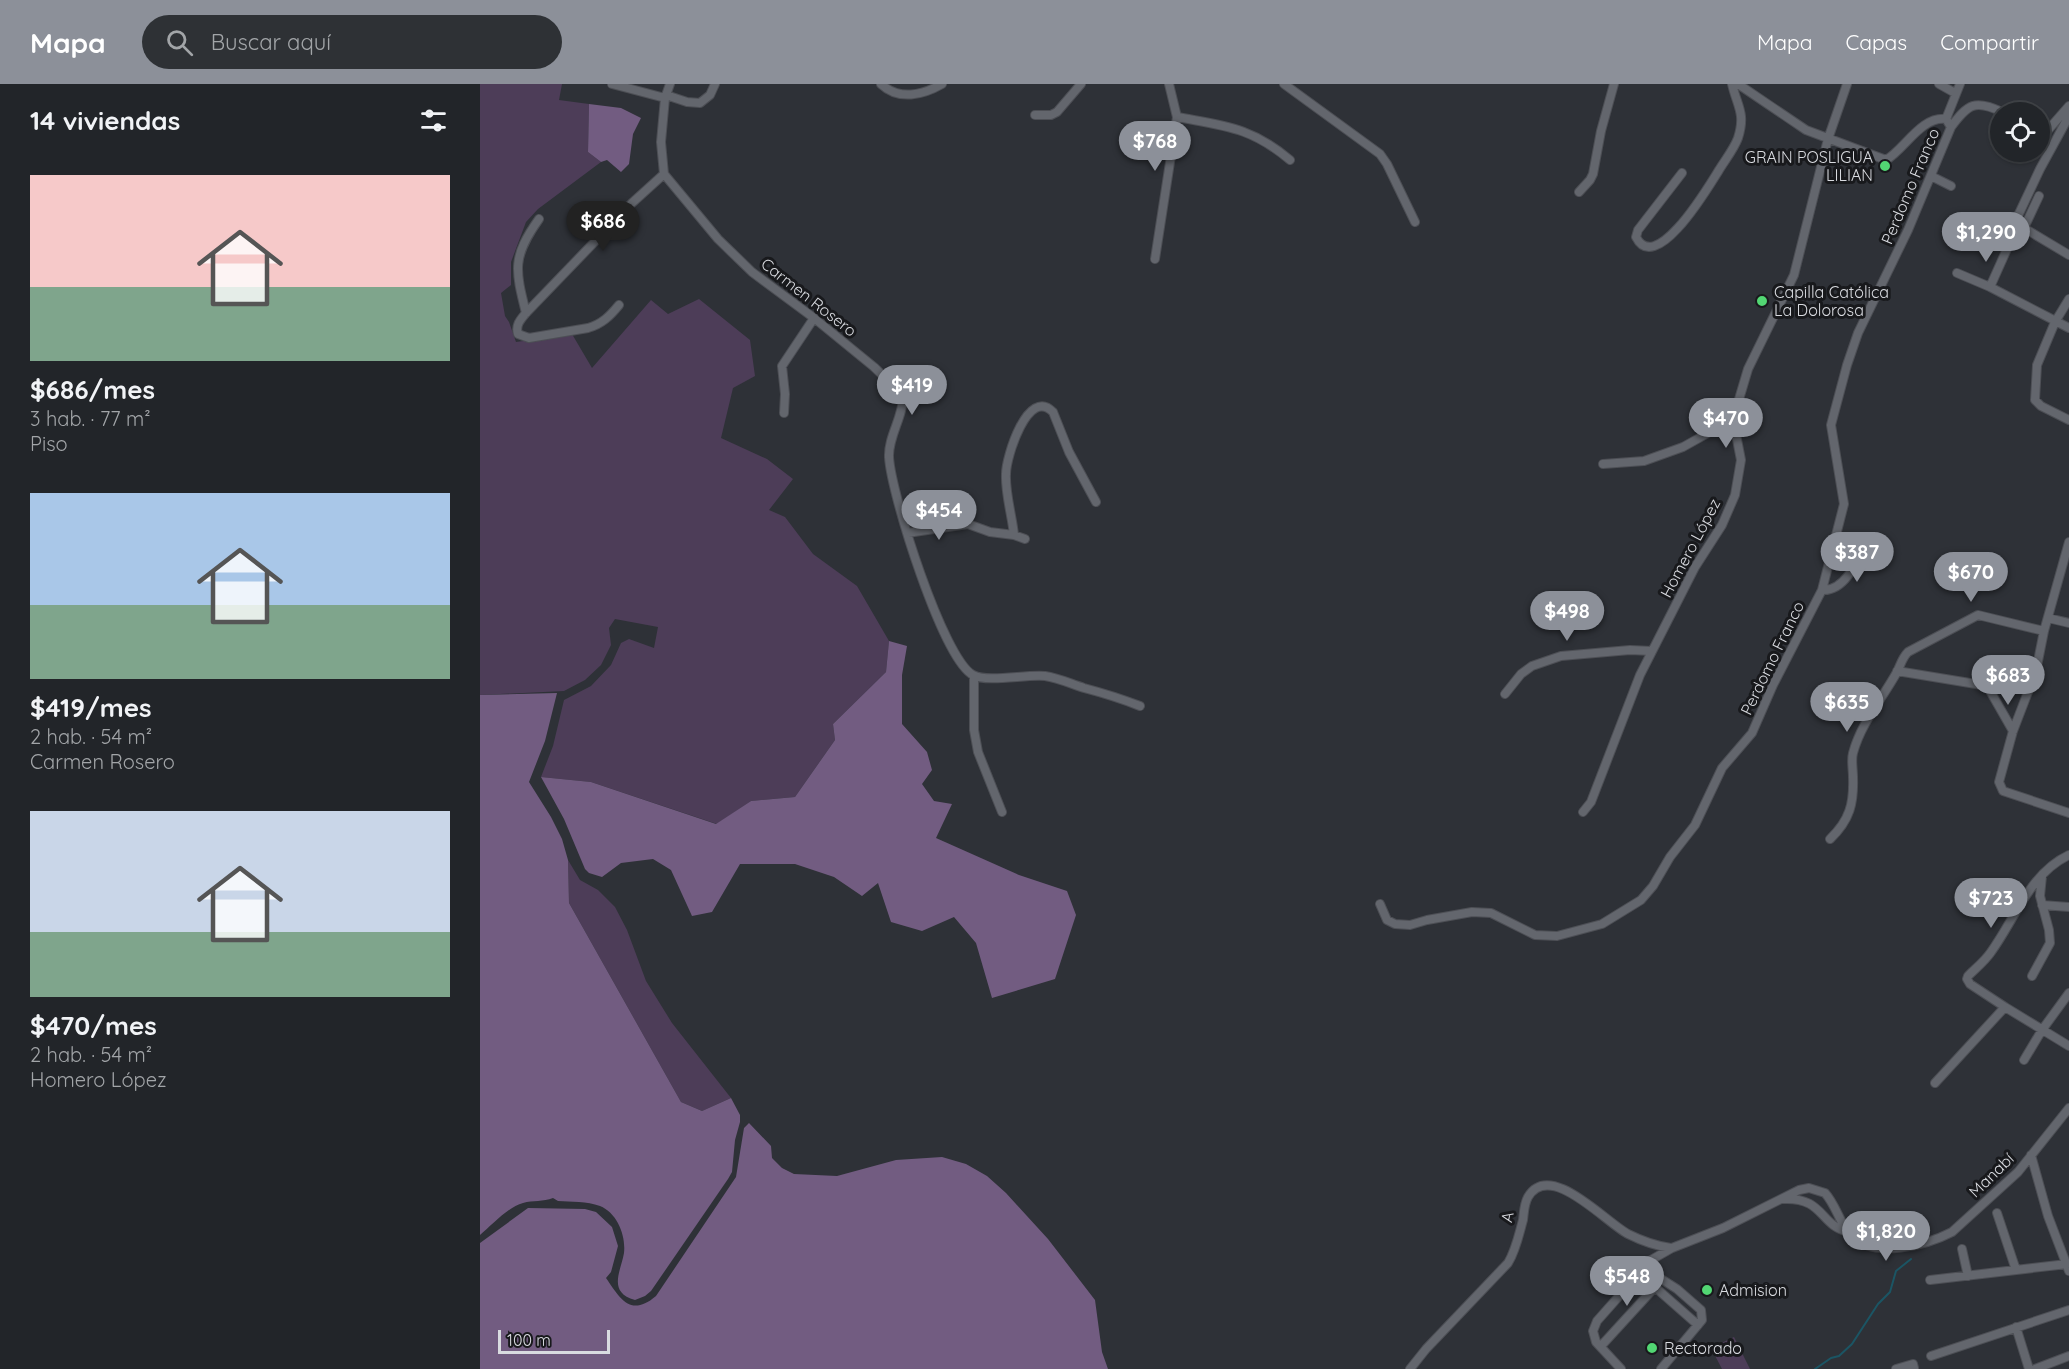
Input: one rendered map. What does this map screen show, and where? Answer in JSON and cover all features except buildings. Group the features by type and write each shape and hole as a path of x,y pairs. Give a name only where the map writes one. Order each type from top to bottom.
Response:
{"street":[{"path":"612,84 700,103 710,95 715,84"},
{"path":"620,305 598,325 529,338 518,334 518,324 526,313 632,203 664,174 661,149 669,84"},
{"path":"881,84 899,95 915,94 942,84"},
{"path":"1035,115 1052,115 1057,112 1081,84"},
{"path":"1155,259 1177,117 1169,84"},
{"path":"1284,84 1380,154 1415,222"},
{"path":"1579,192 1593,174 1614,84"},
{"path":"1682,173 1665,198 1638,230 1636,237 1641,245 1647,248 1653,246 1678,229 1698,205 1737,139 1742,115 1732,84"},
{"path":"1738,84 1806,130 1828,140 1889,160 1923,128 1937,119 1949,123 1968,107 1978,105 1990,107"},
{"name":"Homero López","path":"1583,812 1591,802 1640,675 1695,567 1722,525 1735,495 1741,460 1733,419 1748,369 1794,275 1828,140 1848,84"},
{"path":"1939,84 1955,93"},
{"name":"Perdomo Franco","path":"1380,904 1387,920 1395,924 1410,926 1427,920 1472,912 1491,914 1535,935 1557,936 1602,924 1641,900 1653,886 1670,857 1695,825 1722,768 1752,733 1773,686 1822,590 1844,504 1831,425 1847,365 1858,333 1908,230 1931,176 1949,123 1955,93 1960,84"},
{"path":"2050,128 2069,106"},
{"path":"1989,287 2007,249 2016,220 2069,116"},
{"path":"1177,117 1251,133 1273,145 1290,160"},
{"name":"Carmen Rosero","path":"664,174 713,233 752,272 814,318 874,367 903,395 889,455 907,533 932,606 960,661 974,676"},
{"path":"1931,176 1951,186"},
{"path":"2007,249 2024,228 2038,196"},
{"path":"526,313 517,265 519,253 527,235 539,219"},
{"path":"2024,228 2069,255"},
{"path":"1957,273 2069,328"},
{"path":"2069,299 2055,322 2037,365 2035,400 2041,406 2069,420"},
{"path":"784,413 785,393 782,366 814,318"},
{"path":"1014,535 1006,479 1007,466 1025,418 1036,407 1042,405 1049,407 1053,412 1069,452 1096,502"},
{"path":"1603,464 1644,461 1683,447 1733,419"},
{"path":"907,533 968,524 993,533 1014,535 1025,539"},
{"path":"1822,590 1829,591 1841,584 1868,539"},
{"path":"2069,542 2044,631 2036,671 2013,731 1999,782 2003,790 2069,813"},
{"path":"1830,839 1842,828 1849,814 1853,787 1852,755 1864,725 1908,652 1975,616 1981,615 2044,631"},
{"path":"2048,618 2069,623"},
{"path":"1505,694 1521,674 1532,666 1561,656 1630,650 1652,651"},
{"path":"1897,670 1982,685 1989,689 2013,731"},
{"path":"1002,812 978,752 974,730 974,676 986,678 1021,675 1047,676 1103,692 1140,706"},
{"path":"2069,846 2042,876 2019,907 1990,954 1968,976 1970,984 2069,1046"},
{"path":"2059,859 2069,855"},
{"path":"2032,976 2050,943 2040,896 2042,876"},
{"path":"2042,905 2069,907"},
{"path":"2024,1060 2069,993"},
{"path":"1935,1083 2005,1007"},
{"name":"Manabí","path":"1601,1346 1596,1342 1593,1331 1597,1321 1652,1260 1672,1248 1723,1228 1780,1199 1809,1188 1825,1193 1852,1238 1863,1244 1880,1249 1940,1238 1952,1232 2018,1172 2069,1108"},
{"path":"1930,1280 2016,1270 2068,1267 2048,1216 2031,1155"},
{"name":"A","path":"1413,1368 1426,1349 1508,1263 1514,1252 1525,1203 1538,1187 1550,1185 1565,1189 1626,1233 1657,1246 1672,1248"},
{"path":"1780,1199 1805,1201 1819,1209 1833,1226 1848,1232"},
{"path":"1997,1213 2016,1270"},
{"path":"1962,1249 1968,1276"},
{"path":"1642,1271 1655,1287 1698,1325"},
{"path":"1642,1271 1677,1289 1701,1310 1702,1320 1661,1369"},
{"path":"1622,1369 1601,1346 1655,1287"},
{"path":"1668,1298 1677,1289"},
{"path":"1932,1356 2069,1310"},
{"path":"2016,1327 2030,1369"},
{"path":"2035,1369 2069,1356"},
{"path":"1896,1369 1910,1364 1914,1368"}],"shaded area":[{"path":"480,84 562,84 559,100 589,104 588,152 601,162 538,209 526,222 511,262 511,285 501,293 505,316 516,342 572,334 592,368 651,300 668,314 699,299 750,340 755,376 733,388 721,438 767,459 793,479 769,510 785,517 813,554 857,586 889,641 886,672 833,724 835,740 795,797 751,801 717,824 591,782 541,777 553,746 564,700 591,686 611,665 621,643 629,639 654,648 658,627 615,619 609,628 611,645 601,665 585,680 564,691 480,695"},
{"path":"589,104 621,108 641,118 633,134 629,164 621,172 607,160 601,162 588,152"},
{"path":"889,641 907,646 902,675 902,724 927,752 932,770 922,784 934,801 952,804 936,838 1019,875 1067,891 1076,915 1055,979 992,998 976,943 954,917 922,931 891,922 878,883 862,896 834,877 795,864 740,864 712,912 692,916 671,870 653,859 621,863 602,877 589,873 585,869 564,819 541,777 591,782 716,824 751,801 795,797 835,740 833,724 886,672"},
{"path":"557,693 545,741 529,782 562,839 568,860 569,903 681,1102 702,1111 731,1098 740,1115 732,1172 651,1291 635,1300 621,1292 618,1286 624,1253 622,1232 616,1219 600,1206 584,1202 558,1201 553,1198 527,1202 506,1212 480,1235 480,695"},
{"path":"568,860 580,880 598,890 615,907 627,930 646,981 672,1023 731,1098 702,1111 681,1102 569,903"},
{"path":"749,1123 771,1146 772,1158 782,1168 794,1174 837,1176 896,1160 942,1157 966,1164 987,1176 1006,1193 1048,1239 1095,1300 1102,1352 1108,1369 480,1369 480,1243 528,1208 585,1209 596,1212 612,1227 618,1246 611,1272 606,1278 626,1303 639,1305 647,1302 656,1296 736,1177 744,1128"},
{"path":"1734,1337 1750,1369 1722,1369 1711,1348"}],"waterway":[{"path":"1815,1369 1831,1358 1839,1356 1852,1344 1878,1304 1890,1292 1896,1271 1911,1259"}],"place":[{"name":"GRAIN POSLIGUA LILIAN","path":"1885,166"},
{"name":"Capilla Católica La Dolorosa","path":"1762,301"},
{"name":"Admision","path":"1707,1290"},
{"name":"Rectorado","path":"1652,1348"}]}
